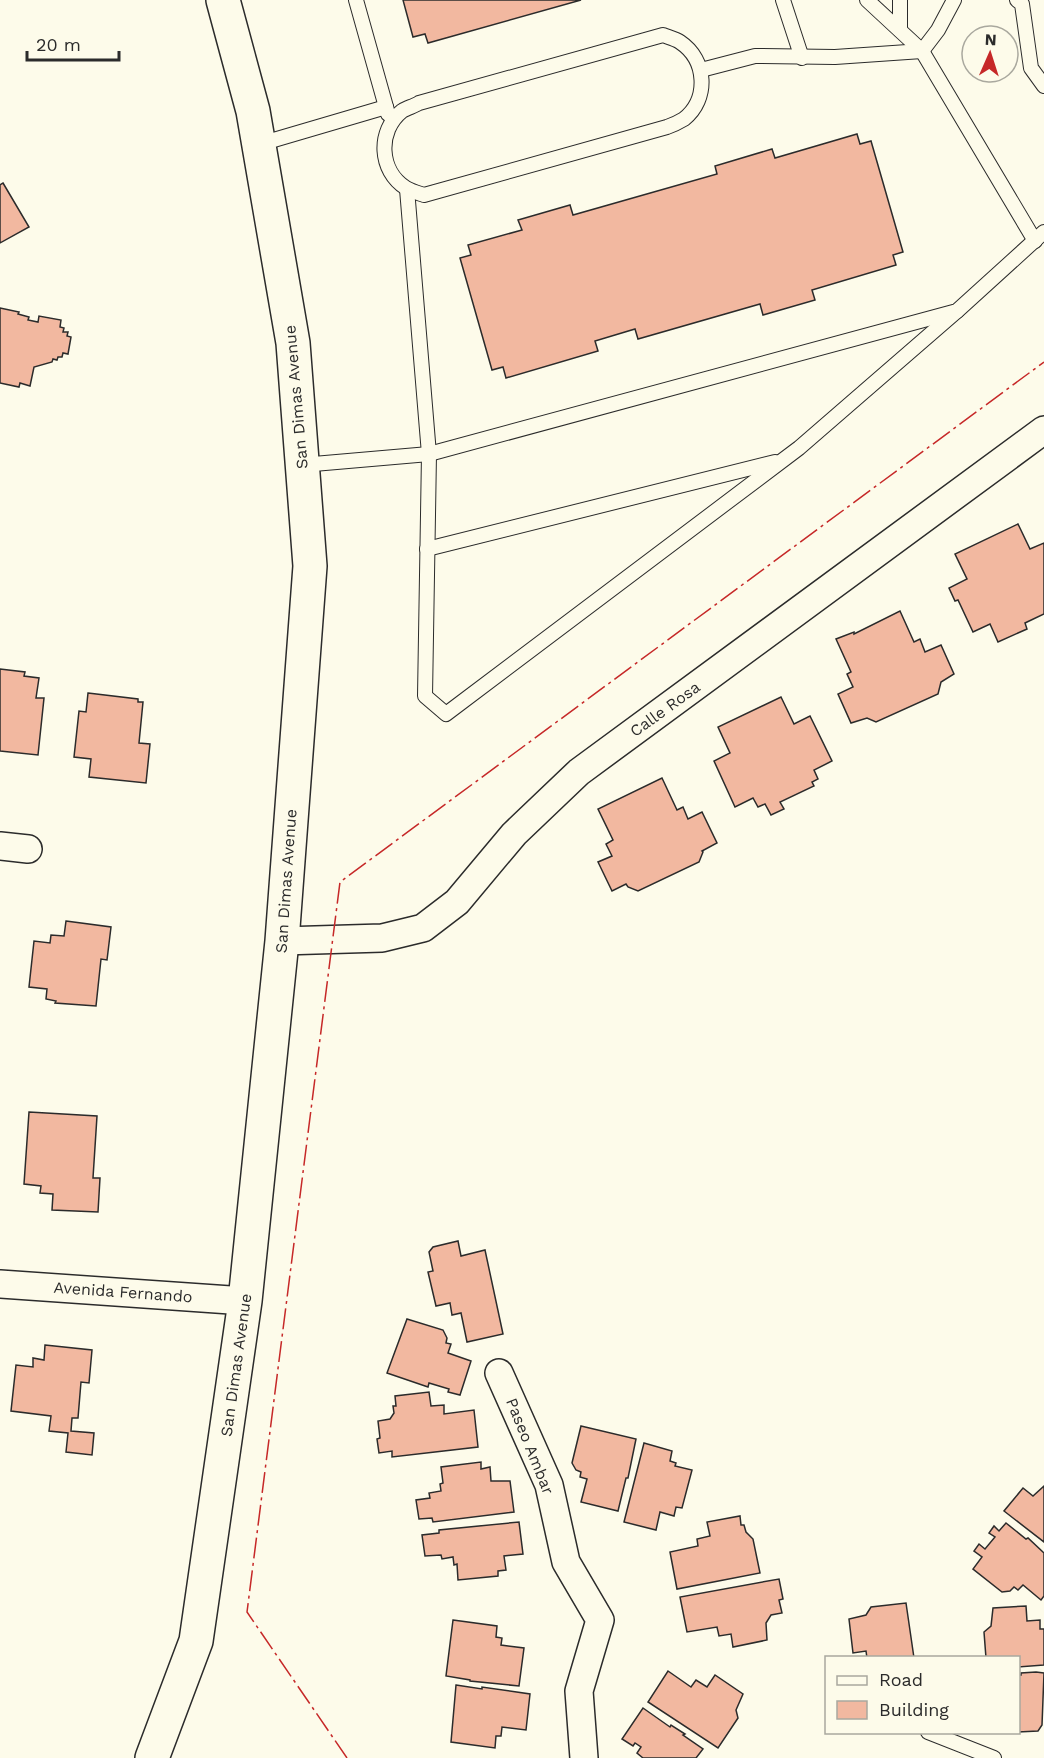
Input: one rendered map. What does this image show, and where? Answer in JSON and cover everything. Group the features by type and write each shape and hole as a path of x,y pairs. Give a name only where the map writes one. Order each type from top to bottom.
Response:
{"street":[{"name":"San Dimas Avenue","path":"152,1758 196,1641 245,1301 282,940 310,566 293,343 254,111 224,0"},
{"name":"Calle Rosa","path":"282,940 382,938 423,928 457,902 514,834 579,772 1044,430"},
{"path":"0,846 28,849"},
{"name":"Avenida Fernando","path":"0,1284 245,1301"},
{"name":"Paseo Ambar","path":"499,1373 549,1485 566,1562 600,1620 579,1691 584,1758"}],"lane":[{"path":"356,0 391,124"},
{"path":"783,0 801,58"},
{"path":"407,189 429,454 425,696 446,714 783,460 957,311 1039,236 922,51 867,0"},
{"path":"900,0 900,30"},
{"path":"701,70 755,56 801,58 922,51 938,30 954,0"},
{"path":"1017,0 1022,4 1032,68 1044,86"},
{"path":"663,35 680,41 693,54 701,70 703,88 696,105 684,119 667,127 424,195 407,189 393,177 385,160 384,142 391,124 403,111 420,103 663,35"},
{"path":"260,144 386,107"},
{"path":"302,465 429,454 957,311"},
{"path":"427,549 783,460"},
{"path":"933,1734 994,1758"}],"building":[{"path":"403,0 581,0 428,43 425,34 413,37"},
{"path":"857,134 860,144 871,141 903,252 893,255 896,265 812,290 815,300 763,315 760,304 638,339 635,329 595,341 598,351 506,378 503,367 492,370 460,258 471,255 468,245 522,230 518,220 570,205 573,215 717,174 715,166 772,149 775,158"},
{"path":"3,183 29,227 0,243 0,185"},
{"path":"0,308 19,312 18,314 29,317 28,320 38,322 39,316 61,320 60,327 64,328 63,332 68,332 67,336 71,337 68,354 63,353 62,357 58,357 57,360 53,359 52,362 34,367 30,386 20,383 19,387 0,383"},
{"path":"1018,524 1030,549 1044,543 1044,614 1025,623 1027,629 998,642 990,624 973,632 958,600 955,601 949,588 967,579 955,554"},
{"path":"900,611 914,642 920,639 925,652 941,645 954,674 941,682 938,694 876,722 867,718 851,723 838,694 853,687 847,674 851,672 836,639 854,632 854,634"},
{"path":"0,669 25,672 24,676 39,678 36,698 44,698 38,755 0,751"},
{"path":"88,693 138,699 138,702 143,702 139,743 150,744 146,783 89,777 91,759 74,757 79,711 86,712"},
{"path":"781,697 794,724 810,716 832,761 814,770 818,779 812,782 814,786 780,802 784,809 771,815 765,804 758,807 753,798 735,807 714,761 730,753 718,727"},
{"path":"662,778 677,810 683,807 688,819 702,812 717,843 702,851 699,862 638,891 626,884 612,891 598,862 612,856 606,844 613,840 598,809"},
{"path":"66,921 111,927 107,960 101,959 96,1006 55,1003 56,1001 46,999 47,989 29,987 34,941 50,943 51,935 64,936"},
{"path":"29,1112 97,1116 93,1178 100,1178 98,1212 52,1210 53,1194 40,1193 41,1186 24,1184"},
{"path":"458,1241 461,1256 485,1250 503,1334 467,1342 461,1313 452,1315 450,1303 436,1306 428,1272 433,1271 429,1252 433,1247"},
{"path":"407,1319 443,1330 447,1338 446,1343 451,1344 448,1353 471,1361 460,1395 448,1392 449,1389 429,1383 428,1387 387,1373"},
{"path":"45,1345 92,1350 89,1383 81,1382 78,1418 72,1418 71,1431 94,1433 92,1455 66,1452 68,1433 49,1431 51,1416 11,1411 16,1365 33,1367 33,1358 44,1360"},
{"path":"429,1392 431,1406 444,1405 444,1414 474,1410 478,1447 392,1457 392,1451 379,1453 378,1421 390,1419 394,1413 393,1406 396,1406 395,1396"},
{"path":"581,1426 636,1439 618,1511 581,1502 587,1479 580,1477 581,1472 576,1470 572,1463"},
{"path":"644,1443 672,1451 670,1461 676,1463 675,1466 692,1470 682,1508 676,1507 674,1516 660,1512 656,1530 624,1522"},
{"path":"481,1462 481,1469 490,1467 491,1481 510,1481 514,1512 433,1522 432,1518 419,1519 416,1500 430,1498 429,1493 441,1491 440,1484 443,1483 441,1467"},
{"path":"1044,1486 1044,1542 1004,1511 1023,1488 1033,1496"},
{"path":"740,1516 741,1525 744,1525 746,1532 753,1539 760,1573 677,1589 670,1552 698,1546 697,1539 710,1536 707,1522"},
{"path":"519,1522 523,1554 504,1556 506,1570 498,1571 498,1576 458,1580 457,1564 454,1565 453,1557 442,1559 441,1555 425,1556 422,1535 439,1533 439,1530"},
{"path":"1006,1523 1026,1539 1028,1538 1044,1553 1044,1596 1041,1600 1023,1585 1018,1590 1014,1587 1010,1591 1002,1592 973,1569 982,1557 974,1551 979,1544 985,1549 995,1537 989,1533 994,1526 999,1531"},
{"path":"779,1579 783,1599 779,1600 782,1613 771,1615 766,1623 767,1640 733,1647 731,1634 719,1636 717,1627 687,1632 680,1597"},
{"path":"906,1603 914,1656 867,1656 866,1651 853,1653 849,1619 866,1615 871,1607"},
{"path":"1026,1606 1027,1621 1040,1620 1040,1629 1044,1629 1044,1665 1020,1667 1020,1656 986,1656 984,1632 991,1626 993,1608"},
{"path":"453,1620 497,1626 496,1637 502,1638 501,1645 524,1648 519,1686 446,1676"},
{"path":"668,1671 691,1687 696,1680 707,1687 715,1675 743,1694 736,1710 738,1718 718,1748 648,1702"},
{"path":"1021,1673 1044,1673 1042,1725 1038,1731 1020,1732"},
{"path":"456,1685 530,1694 526,1730 502,1727 501,1736 496,1736 495,1748 451,1742"},
{"path":"643,1708 670,1727 671,1725 685,1734 683,1735 703,1749 696,1758 643,1758 637,1753 641,1747 635,1743 633,1746 622,1739"}],"power":[{"path":"347,1758 247,1612 340,882 1044,362"}]}
